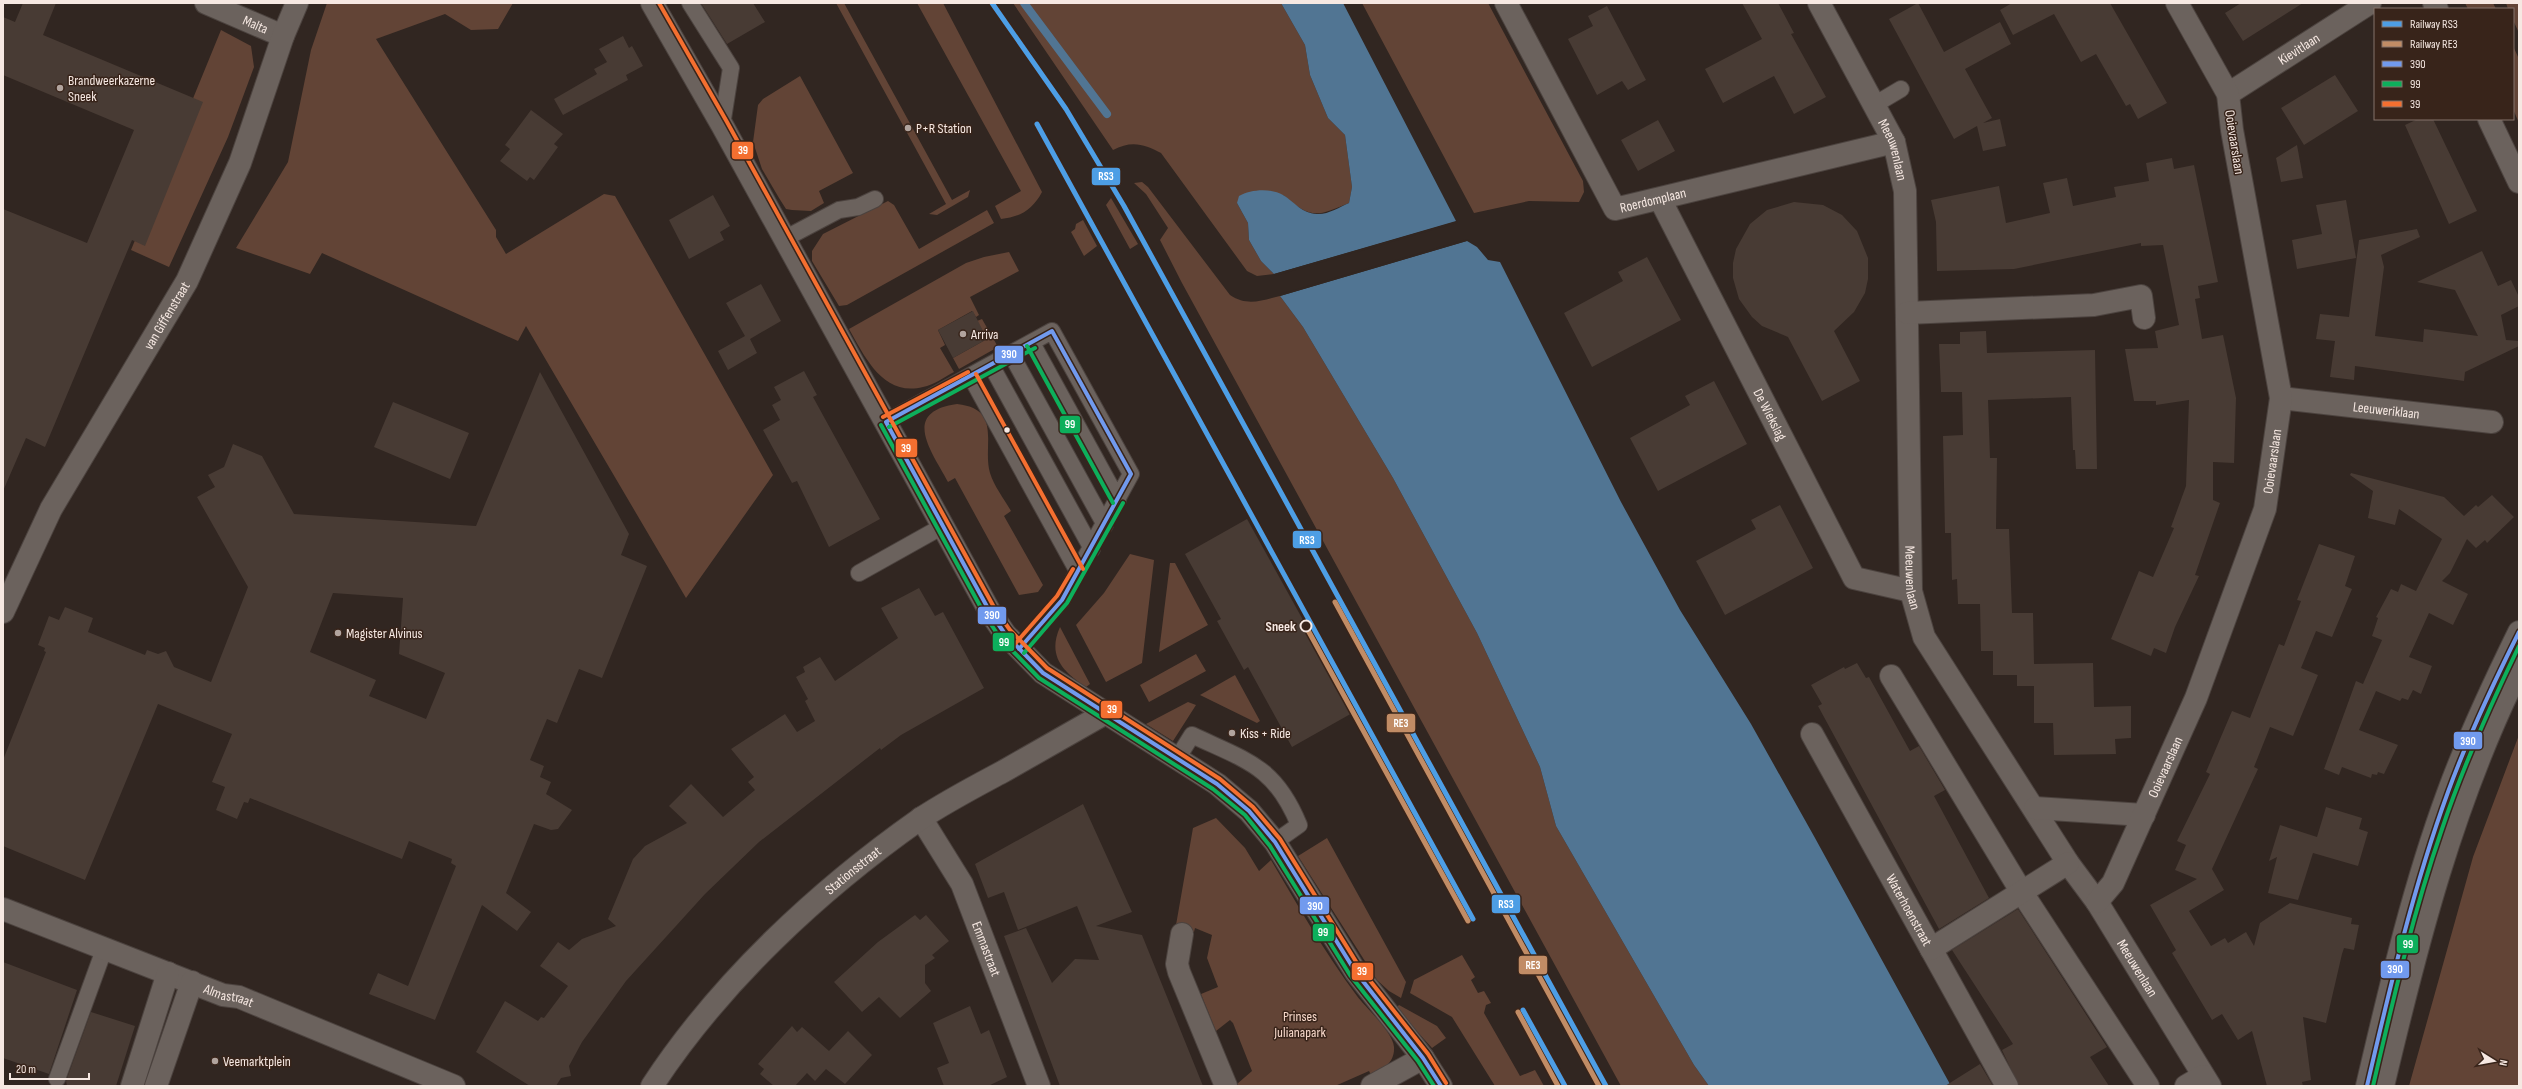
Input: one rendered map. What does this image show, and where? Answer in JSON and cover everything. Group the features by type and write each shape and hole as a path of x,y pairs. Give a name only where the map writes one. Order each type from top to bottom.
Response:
{"street":[{"name":"Malta","path":"206,3 283,36"},
{"name":"van Giffenstraat","path":"3,612 51,508 187,282 240,163 283,36 297,3"},
{"path":"652,3 722,125 990,612 1019,650 1043,673 1104,714 1230,794 1249,811 1274,842 1355,971 1423,1058 1441,1086"},
{"name":"Roerdomplaan","path":"1506,3 1615,209 1894,142"},
{"name":"Meeuwenlaan","path":"1819,3 1894,142 1904,192 1911,591 1924,637 2035,808 2068,863 2097,902 2200,1083"},
{"name":"Ooievaarslaan","path":"2097,902 2113,883 2196,698 2265,508 2281,398 2232,130 2228,94 2177,3"},
{"name":"Kievitlaan","path":"2228,94 2370,3"},
{"path":"2489,120 2519,182"},
{"name":"De Wiekslag","path":"1660,199 1854,578 1911,591"},
{"path":"1907,313 2094,305 2141,296 2144,318"},
{"name":"Leeuweriklaan","path":"2281,398 2492,422"},
{"path":"2367,1086 2400,948 2447,794 2490,691 2519,632"},
{"path":"2383,1086 2442,860 2482,751 2519,669"},
{"path":"1891,676 2021,891 2148,1086"},
{"name":"Stationsstraat","path":"652,1086 689,1035 755,959 799,915 840,880 921,818 1104,714"},
{"name":"Waterhoenstraat","path":"1812,734 2007,1086"},
{"path":"2035,808 2144,815"},
{"name":"Emmastraat","path":"921,818 962,884 1039,1086"},
{"path":"1931,949 2021,891 2068,863"},
{"name":"Almastraat","path":"3,909 104,947 223,995 240,997 454,1086"},
{"path":"1182,934 1177,964 1179,972 1226,1086"},
{"path":"132,1086 168,973"},
{"path":"156,1086 192,982"},
{"path":"1372,1086 1423,1058"}],"lane":[{"path":"690,3 731,68 722,125"},
{"path":"1874,105 1901,89"},
{"path":"839,210 852,195"},
{"path":"784,239 839,210 858,207 875,199"},
{"path":"886,422 971,377 1052,331 1131,474 1092,549 1062,600 1019,650"},
{"path":"1032,343 1118,500"},
{"path":"1011,354 1105,525"},
{"path":"991,365 1092,549"},
{"path":"971,377 1078,572"},
{"path":"859,573 943,526"},
{"path":"1176,759 1192,736 1252,764 1270,776 1289,800 1299,825 1274,842"},
{"path":"57,1079 104,947"}],"green space":[{"path":"327,3 513,3 498,29 471,30 445,14 376,39 496,230 496,237 506,254 604,194 615,196 773,475 686,598 526,326 518,341 322,253 310,274 236,248 288,162 311,50"},
{"path":"836,3 844,3 952,200 970,190 968,197 937,215 929,214 946,204"},
{"path":"917,3 943,3 1042,192 1035,203 1026,211 1015,216 1001,219 995,206 1021,191"},
{"path":"1013,3 1281,3 1305,45 1310,75 1328,118 1345,135 1352,187 1349,203 1329,211 1314,213 1307,212 1300,208 1283,195 1237,203 1248,223 1249,240 1261,261 1274,274 1257,276 1247,271 1161,153 1144,145 1138,144 1126,145 1113,150"},
{"path":"1362,3 1488,3 1583,181 1584,192 1579,202 1529,201 1474,213"},
{"path":"2465,3 2493,3 2496,8 2468,8"},
{"path":"2506,3 2519,3 2519,33 2514,22 2514,8 2508,8"},
{"path":"221,30 251,46 254,67 228,137 169,267 131,250"},
{"path":"2514,48 2519,59 2519,123 2514,111"},
{"path":"800,76 853,173 819,191 824,203 811,211 786,209 762,169 753,142 758,105 763,99"},
{"path":"1142,182 1148,187 1230,295 1237,299 1249,302 1261,301 1280,296 1303,327 1393,478 1477,633 1540,767 1556,826 1694,1065 1709,1086 1621,1086 1182,283 1160,240 1168,228 1146,194 1134,183"},
{"path":"1111,198 1138,244 1130,249 1106,205"},
{"path":"888,201 894,205 919,249 987,210 994,223 847,305 839,306 812,261 812,251 823,234"},
{"path":"1083,220 1097,246 1084,256 1071,232 1075,229 1076,224"},
{"path":"1009,252 1019,271 970,297 979,315 976,317 972,311 938,330 945,345 940,348 954,372 935,383 909,389 897,386 886,380 877,372 869,362 849,329 966,263 984,257"},
{"path":"982,319 998,347 959,369 953,358 987,339 977,321"},
{"path":"957,404 971,407 980,413 986,421 988,430 988,462 990,473 1011,511 1004,516 1043,585 1038,592 1019,595 955,478 948,482 929,446 925,435 925,424 929,415 940,408"},
{"path":"1130,554 1154,560 1142,663 1106,682 1076,625 1104,593"},
{"path":"1170,563 1175,563 1208,625 1159,652"},
{"path":"1060,627 1090,684 1086,687 1064,669 1056,655 1056,637"},
{"path":"1196,654 1206,671 1149,702 1140,685"},
{"path":"1235,675 1260,721 1257,723 1200,695"},
{"path":"1188,702 1196,705 1173,741 1146,724"},
{"path":"2519,735 2519,1086 2409,1086 2473,857"},
{"name":"Prinses Julianapark","path":"1216,818 1245,848 1259,871 1271,860 1334,963 1357,996 1389,1034 1394,1047 1394,1053 1393,1057 1384,1068 1371,1075 1369,1071 1335,1086 1238,1086 1237,1084 1252,1071 1233,1023 1230,1020 1216,1031 1201,994 1218,987 1207,958 1212,935 1195,928 1194,932 1176,925 1193,828"},
{"path":"1327,838 1406,982 1401,998 1389,991 1377,980 1298,856"},
{"path":"1462,955 1475,977 1471,980 1478,993 1484,991 1491,1003 1486,1005 1484,1013 1520,1076 1535,1070 1544,1086 1495,1086 1452,1017 1410,993 1414,980"},
{"path":"1399,1005 1437,1026 1446,1038 1432,1048 1396,1008"}],"water":[{"path":"1281,3 1343,3 1456,221 1274,274 1261,261 1249,240 1248,223 1237,203 1239,196 1249,192 1261,190 1273,191 1288,198 1307,212 1321,214 1349,203 1352,187 1345,135 1328,118 1310,75 1305,45"},
{"path":"1467,241 1477,247 1488,260 1500,262 1621,502 1680,610 1751,724 1951,1086 1709,1086 1694,1065 1556,826 1540,767 1477,633 1393,478 1303,327 1280,296"}],"pier":[{"path":"1458,221 1457,223 1275,276 1274,274"},
{"path":"1467,239 1470,240 1280,296 1280,294"}],"building":[{"path":"23,3 56,3 43,35 203,102 145,246 132,240 45,447 26,438 3,491 3,209 87,243 134,130 3,75 3,17 15,22"},
{"path":"701,3 753,3 765,22 727,44"},
{"path":"1742,3 1778,3 1794,33 1791,34 1826,97 1794,114 1774,76 1723,103 1705,69 1762,39"},
{"path":"1918,3 1944,52 2000,22 2011,44 1965,69 1992,118 1983,123 2000,119 2006,146 1983,151 1977,126 1954,139 1889,19"},
{"path":"2012,3 2110,3 2167,103 2138,119 2130,104 2126,106 2096,54 2081,62 2054,14 2013,35 2000,10"},
{"path":"2241,3 2303,3 2243,41 2225,13"},
{"path":"1607,6 1646,80 1628,90 1622,81 1597,95 1568,39 1593,26 1588,16"},
{"path":"623,36 629,48 632,46 643,66 626,75 628,80 563,115 554,99 597,74 594,69 607,62 599,49"},
{"path":"2335,75 2358,111 2304,145 2281,108"},
{"path":"531,110 563,134 554,144 558,147 534,180 530,177 527,181 500,161 510,149 505,145"},
{"path":"1658,120 1675,151 1638,171 1621,140"},
{"path":"2416,120 2433,120 2477,211 2449,224 2405,125"},
{"path":"2297,145 2303,178 2281,182 2276,158"},
{"path":"2172,158 2174,169 2194,165 2218,282 2198,286 2200,298 2195,299 2202,339 2223,335 2236,398 2234,463 2213,462 2213,500 2220,503 2195,575 2199,576 2175,627 2166,653 2154,648 2151,656 2111,639 2139,571 2153,577 2174,528 2171,527 2186,486 2189,400 2156,405 2156,401 2134,401 2125,349 2158,348 2155,331 2179,325 2163,245 2141,246 2141,243 2014,269 1937,271 1936,222 1931,200 1999,186 2006,223 2050,213 2043,183 2067,178 2073,206 2116,197 2114,187 2149,181 2146,163"},
{"path":"713,195 730,226 720,232 724,240 689,259 669,220"},
{"path":"2346,200 2356,258 2297,269 2292,240 2322,234 2316,205"},
{"path":"1794,202 1823,205 1842,215 1857,231 1868,258 1868,279 1865,293 1854,312 1834,331 1860,381 1822,401 1788,337 1762,326 1752,317 1739,299 1733,278 1733,263 1736,249 1750,224 1767,210"},
{"path":"2417,229 2420,237 2381,255 2384,267 2375,336 2423,342 2424,329 2478,336 2455,290 2417,282 2482,251 2498,286 2511,280 2519,297 2519,306 2501,315 2506,340 2519,341 2519,346 2465,372 2464,381 2355,366 2354,380 2330,377 2335,341 2316,339 2320,314 2349,317 2359,240"},
{"path":"1647,257 1681,320 1592,367 1564,313 1623,281 1618,272"},
{"path":"761,284 781,321 750,339 757,353 728,370 718,351 745,336 726,303"},
{"name":"Arriva","path":"973,311 987,339 953,358 938,330"},
{"path":"1986,331 1987,353 2095,350 2097,469 2076,469 2075,450 2073,450 2071,397 1988,400 1990,458 1997,458 1996,529 2009,529 2012,613 2033,613 2034,664 2093,663 2094,707 2131,706 2131,738 2115,739 2116,754 2054,755 2053,723 2034,723 2034,686 2017,686 2017,675 1993,675 1993,651 1981,651 1980,604 1958,604 1957,579 1952,580 1951,533 1945,533 1943,436 1963,435 1962,392 1941,392 1939,344 1960,344 1960,332"},
{"path":"804,371 817,395 813,397 880,519 829,547 797,481 792,483 763,430 780,420 772,405 781,400 774,387"},
{"path":"540,372 629,534 621,555 647,566 602,678 579,669 557,723 547,719 530,760 544,766 540,777 551,782 546,794 572,810 558,829 551,830 534,824 506,893 531,912 517,931 482,905 435,1020 369,994 378,973 408,986 456,866 451,863 452,859 409,841 402,859 250,798 248,803 244,802 237,819 216,810 225,787 212,782 232,734 158,704 85,880 3,846 3,760 46,652 44,651 45,648 38,645 49,616 59,620 65,607 93,618 88,632 145,655 147,650 158,654 166,651 174,667 211,682 248,587 197,497 215,487 208,475 224,467 233,444 262,456 294,514 476,526","holes":["333,593 403,598 399,654 445,673 426,719 369,696 376,680 310,652"]},
{"path":"1714,381 1747,444 1658,491 1630,438 1690,405 1685,396"},
{"path":"393,402 469,433 450,479 374,447"},
{"path":"2351,473 2444,497 2464,516 2476,505 2478,507 2492,495 2514,517 2487,543 2485,540 2476,548 2467,539 2450,573 2442,581 2468,594 2453,625 2429,613 2409,657 2432,666 2421,694 2413,690 2408,700 2402,698 2400,701 2376,691 2359,730 2398,745 2384,774 2378,772 2377,775 2372,774 2371,778 2342,767 2339,775 2324,769 2356,681 2363,684 2382,640 2372,636 2378,618 2376,617 2391,589 2398,592 2401,584 2416,591 2442,539 2399,509 2395,525 2368,518 2373,491 2350,475"},
{"path":"1780,505 1813,568 1725,615 1696,561 1756,529 1751,520"},
{"path":"1247,519 1354,712 1292,747 1248,667 1244,670 1217,621 1221,619 1185,554"},
{"path":"2319,544 2355,556 2345,586 2352,589 2332,637 2316,631 2301,668 2318,675 2293,736 2270,727 2254,767 2258,769 2212,869 2224,890 2189,911 2211,946 2225,938 2228,943 2246,932 2254,946 2260,923 2290,903 2352,918 2351,924 2359,925 2354,950 2344,948 2326,1023 2303,1017 2311,1080 2302,1082 2303,1086 2267,1086 2252,1031 2238,1040 2222,1014 2212,1020 2172,953 2176,950 2150,905 2197,879 2175,870 2186,845 2177,841 2210,774 2206,772 2232,711 2250,718 2279,644 2284,646 2301,601 2297,600"},
{"path":"919,588 935,616 943,612 984,688 901,735 881,750 880,748 759,842 705,894 626,981 582,1042 569,1066 571,1076 561,1078 556,1086 530,1086 476,1052 505,1001 538,1021 541,1017 544,1018 568,986 540,966 558,942 569,950 582,939 616,926 608,919 633,859 645,846 687,823 669,806 691,784 723,817 755,790 748,782 754,777 731,749 785,714 797,732 815,721 805,701 808,699 796,677 805,672 803,667 820,657 835,681 898,638 881,608"},
{"path":"1857,663 1866,678 1869,677 1910,751 1919,746 1945,790 1934,796 1989,898 1939,929 1818,706 1822,704 1811,685 1844,667 1845,669"},
{"path":"1083,804 1132,912 1096,926 1142,935 1203,1086 1060,1086 1004,936 1026,928 1052,983 1075,959 1099,960 1077,906 1018,930 1004,892 988,898 975,864"},
{"path":"2326,807 2362,818 2359,829 2368,832 2358,866 2313,853 2298,900 2268,893 2277,857 2269,861 2280,825 2317,837"},
{"path":"2018,909 2107,1047 2090,1057 2109,1086 2019,1086 2002,1050 2013,1044 1952,950"},
{"path":"915,915 920,920 926,915 949,941 932,955 935,958 925,965 925,983 931,991 900,1018 879,997 862,1012 834,982 878,942"},
{"path":"3,962 77,990 49,1074 3,1058"},
{"path":"970,1006 981,1034 989,1030 1007,1077 988,1086 944,1086 937,1068 949,1063 933,1023"},
{"path":"91,1012 135,1026 116,1086 67,1086 66,1081"},
{"path":"792,1026 797,1032 802,1027 829,1051 848,1031 872,1055 845,1084 826,1069 815,1081 807,1073 795,1086 774,1086 760,1074 764,1069 758,1064"},
{"path":"1980,1064 1993,1086 1945,1086"}],"waterway":[{"path":"1024,3 1107,114"}],"rail line":[{"name":"RS3","path":"992,3 1066,109 1124,206 1606,1086"},
{"name":"RS3","path":"1037,124 1473,919"},
{"name":"RE3","path":"1335,602 1599,1086"},
{"name":"RE3","path":"1304,623 1468,921"},
{"name":"RS3","path":"1523,1010 1565,1086"},
{"name":"RE3","path":"1518,1012 1558,1086"}],"transit line":[{"name":"39","path":"659,3 727,122 995,609 1010,630 1047,668 1220,779 1253,807 1280,839 1360,968 1428,1054 1446,1083"},
{"name":"390","path":"886,422 1052,331 1131,474 1062,600 1019,649"},
{"name":"99","path":"1027,346 1113,503"},
{"name":"99","path":"889,427 1035,348"},
{"name":"39","path":"883,417 968,372"},
{"name":"39","path":"976,374 1083,569"},
{"name":"390","path":"886,422 990,612 1005,634 1043,673 1217,784 1249,811 1275,842 1355,971 1423,1058 1441,1086"},
{"name":"99","path":"881,425 985,615 1000,638 1039,678 1213,789 1245,815 1270,846 1350,975 1418,1061 1434,1086"},
{"name":"99","path":"1024,653 1067,603 1123,503"},
{"name":"39","path":"1014,645 1057,596 1073,569"},
{"name":"390","path":"2367,1086 2403,938 2435,828 2472,731 2519,632"},
{"name":"99","path":"2373,1086 2413,925 2442,829 2478,736 2519,646"}],"place":[{"name":"Brandweerkazerne Sneek","path":"60,88"},
{"name":"P+R Station","path":"908,128"},
{"name":"Arriva","path":"963,334"},
{"name":"Sneek","path":"1306,626"},
{"name":"Magister Alvinus","path":"338,633"},
{"name":"Kiss + Ride","path":"1232,733"},
{"name":"Veemarktplein","path":"215,1061"}]}
